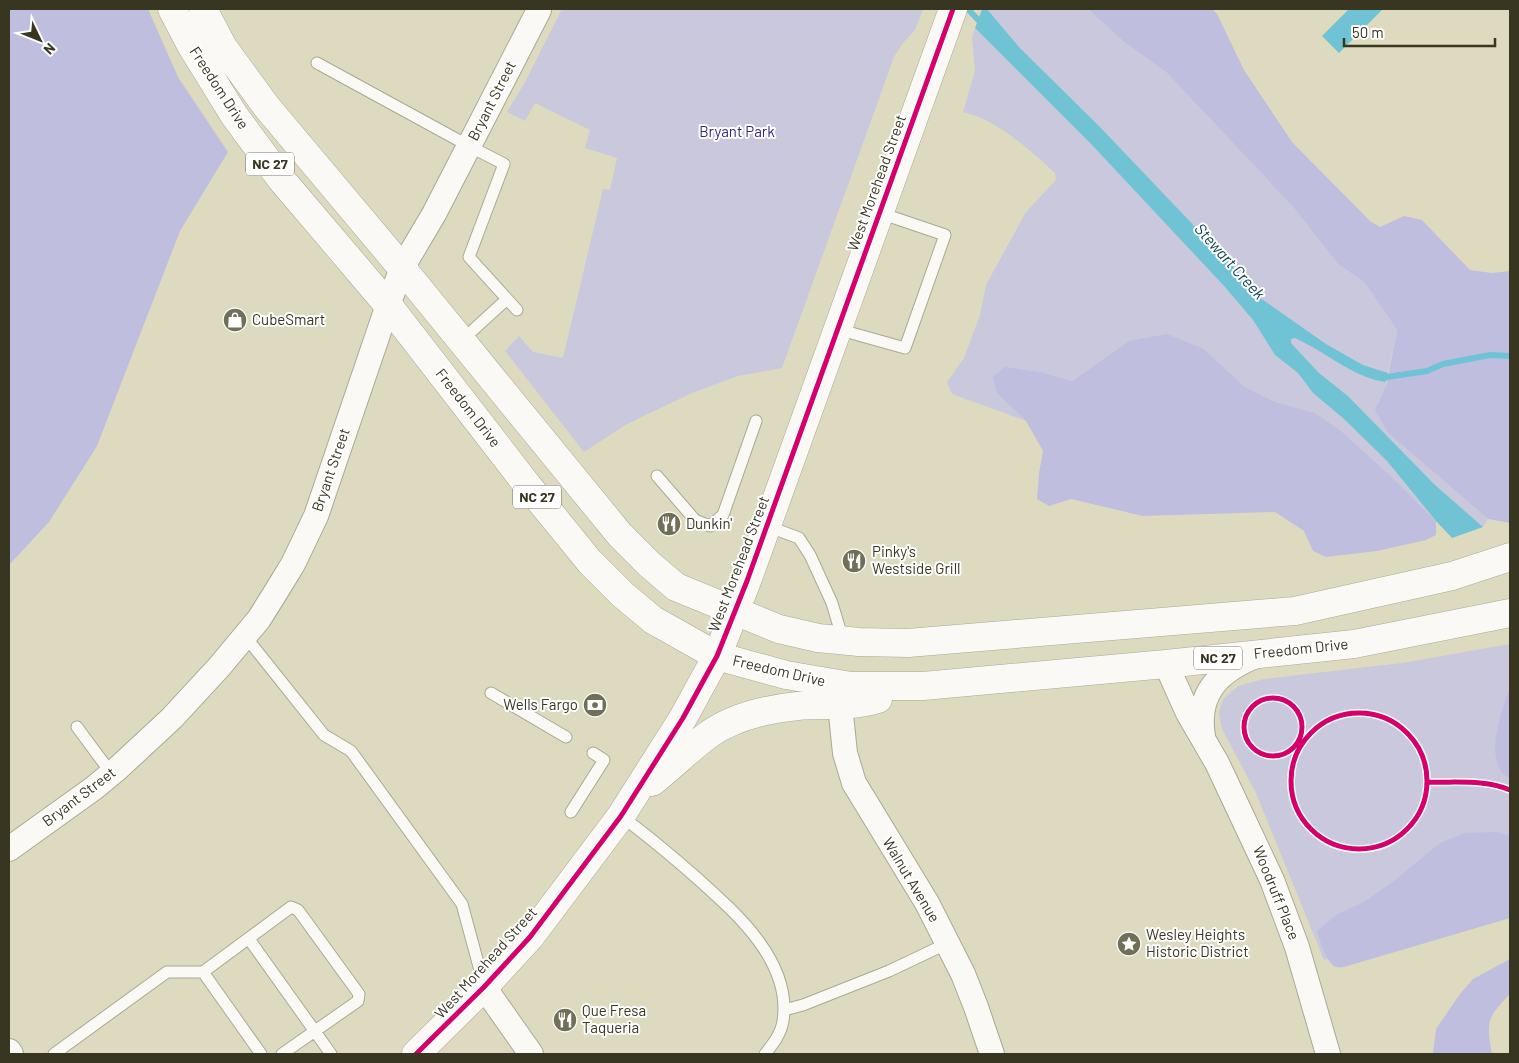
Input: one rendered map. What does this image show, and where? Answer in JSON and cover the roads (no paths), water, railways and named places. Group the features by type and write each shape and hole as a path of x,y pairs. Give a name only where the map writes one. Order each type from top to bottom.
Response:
{"main road":[{"name":"Freedom Drive","path":"172,9 192,47 234,115 281,179 388,306 528,486 590,562 622,594 653,620 717,656 786,675 851,686 923,686 1166,664 1354,644 1510,613"},
{"name":"Freedom Drive","path":"203,9 223,47 266,106 402,268 620,535 649,564 676,587 779,629 818,638 908,643 1295,611 1452,576 1510,557"},
{"name":"West Morehead Street","path":"416,1054 484,987 530,937 627,807 683,718 717,656 767,526 952,11"},
{"path":"1166,664 1184,637 1259,630 1295,611"},
{"path":"627,807 709,735 741,718 797,706 840,705 874,700 923,686"}],"street":[{"name":"Bryant Street","path":"9,849 94,788 172,718 220,666 259,619 294,564 316,516 402,268 434,214 539,9"},
{"name":"Woodruff Place","path":"1204,740 1201,715 1206,696 1214,683 1227,671 1264,653"},
{"name":"Woodruff Place","path":"1166,664 1188,713 1230,790 1272,880 1297,947 1328,1054"},
{"name":"Walnut Avenue","path":"840,705 845,753 854,783 928,903 976,1007 992,1054"},
{"path":"484,987 531,1054"}],"lane":[{"path":"317,63 504,164 470,257 516,310"},
{"path":"838,329 905,348 945,235 879,213"},
{"path":"461,340 507,299"},
{"path":"657,476 695,520 710,526 723,515 756,421"},
{"path":"767,526 799,538 810,555 832,603 843,640"},
{"path":"245,636 324,735 351,751 462,904 484,987"},
{"path":"491,693 566,738"},
{"path":"77,727 111,773"},
{"path":"571,812 604,760 593,753"},
{"path":"627,807 662,848 736,913 767,954 781,985 784,1010 780,1032 765,1054"},
{"path":"54,1054 167,972 203,972 291,907 298,910 359,994 358,1001 282,1054"},
{"path":"249,938 331,1054"},
{"path":"784,1010 803,1005 889,971 948,943"},
{"path":"203,972 261,1054"}],"waterway":[{"name":"Stewart Creek","path":"968,9 983,25"},
{"path":"1381,376 1387,377 1427,371 1443,364 1490,355 1510,356"}],"place":[{"name":"CubeSmart","path":"235,320"},
{"name":"Dunkin'","path":"669,524"},
{"name":"Pinky's Westside Grill","path":"854,561"},
{"name":"Wells Fargo","path":"595,705"},
{"name":"Wesley Heights Historic District","path":"1129,944"},
{"name":"Que Fresa Taqueria","path":"565,1020"}],"park label":[{"name":"Bryant Park","path":"737,132"}]}
